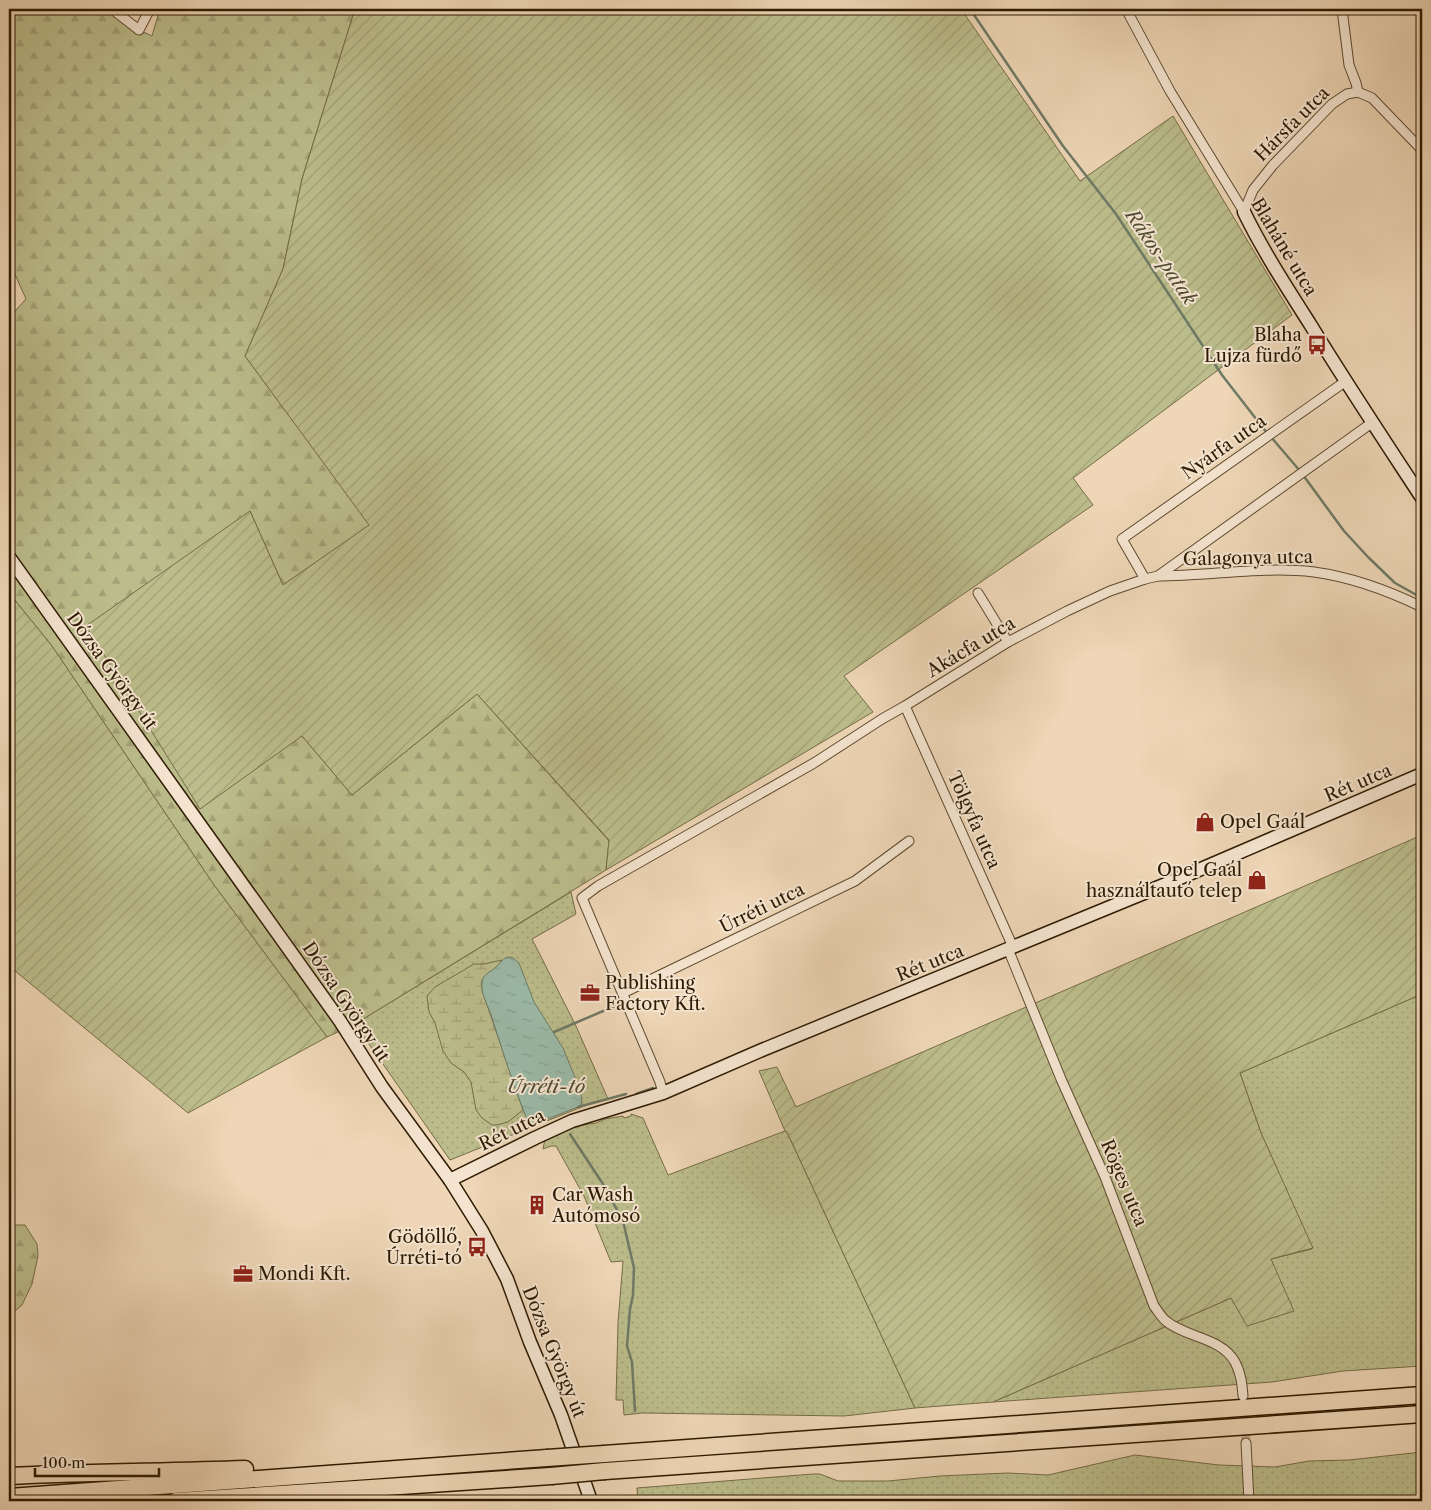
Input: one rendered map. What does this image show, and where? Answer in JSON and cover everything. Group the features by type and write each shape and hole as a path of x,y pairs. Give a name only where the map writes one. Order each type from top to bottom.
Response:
{"highway":[{"path":"9,1497 1422,1395"},
{"path":"176,1501 1422,1414"},
{"path":"9,1476 292,1467 380,1470"},
{"path":"292,1501 360,1488"}],"street":[{"path":"112,9 139,30 150,9"},
{"name":"Blaháné utca","path":"1126,9 1170,91 1244,212 1259,242 1346,382 1422,498"},
{"path":"1342,9 1349,65 1358,92"},
{"name":"Hársfa utca","path":"1244,212 1253,190 1272,164 1336,101 1347,94 1358,92 1372,98 1422,150"},
{"name":"Nyárfa utca","path":"1145,579 1122,539 1346,382"},
{"name":"Akácfa utca","path":"623,993 582,898 598,886 814,763 1008,642 1067,610 1110,591 1158,576 1372,422"},
{"name":"Dózsa György út","path":"9,556 340,1021 382,1087 450,1180 482,1231 507,1279 530,1342 561,1415 591,1501"},
{"name":"Galagonya utca","path":"1158,576 1272,570 1313,572 1368,586 1420,606"},
{"path":"978,593 1008,642"},
{"name":"Tölgyfa utca","path":"905,706 1010,948"},
{"name":"Rét utca","path":"450,1180 572,1121 663,1093 762,1050 1166,884 1422,774"},
{"name":"Úrréti utca","path":"623,993 855,881 909,841"},
{"name":"Röges utca","path":"1010,948 1057,1070 1106,1177 1154,1306 1167,1322 1216,1345 1230,1355 1240,1373 1243,1396"},
{"path":"623,993 663,1093"},
{"path":"1246,1443 1249,1501"}],"green space":[{"path":"9,9 112,9 139,30 152,36 160,9 355,9 302,179 283,269 245,356 370,525 283,585 250,511 302,736 352,795 477,694 609,841 606,870 355,1024 327,1037 214,885 52,646 9,593 9,318 26,299 9,261"},
{"path":"355,9 961,9 1080,181 1173,116 1292,315 1073,478 1093,505 844,676 873,712 606,870 609,840 477,694 352,795 302,736 200,809 86,626 250,511 283,585 369,525 245,356 283,269 302,179"},
{"path":"9,593 52,646 214,885 327,1037 188,1113 9,966"},
{"path":"1422,835 1422,994 1240,1073 1261,1133 1313,1248 1271,1259 1294,1311 1247,1326 1231,1298 993,1402 915,1408 785,1131 759,1071 777,1067 796,1107"},
{"path":"571,892 576,914 532,939 576,1026 608,1099 594,1102 450,1160 355,1024"},
{"path":"502,960 482,980 482,990 523,1110 508,1122 492,1125 482,1118 476,1110 471,1082 464,1072 451,1063 443,1051 435,1023 429,1012 427,996 435,987 474,964"},
{"path":"1422,994 1422,1366 1343,1371 1272,1382 993,1402 1231,1298 1271,1259 1312,1249 1261,1133 1240,1073"},
{"path":"631,1114 643,1118 668,1175 785,1131 787,1132 915,1408 844,1416 642,1413 624,1415 623,1400 616,1400 618,1323 623,1261 611,1262 584,1196 556,1146 543,1149 545,1139 570,1127 623,1116 624,1118 631,1116"},
{"path":"9,1225 25,1225 37,1244 38,1256 32,1284 22,1305 9,1316"},
{"path":"1422,1452 1422,1501 638,1501 637,1488 813,1474 820,1474 838,1481 888,1481 940,1476 1007,1473 1048,1475 1135,1455 1219,1465 1275,1467 1309,1461 1349,1460"}],"water":[{"name":"Úrréti-tó","path":"509,957 519,963 534,1002 563,1048 582,1099 581,1105 578,1107 537,1123 529,1124 482,990 484,977 503,959"}],"waterway":[{"name":"Rákos-patak","path":"970,9 1063,146 1116,214 1222,375 1267,433"},
{"name":"Rákos-patak","path":"1271,437 1300,471"},
{"name":"Rákos-patak","path":"1303,475 1344,531 1368,557 1395,583 1422,598"},
{"name":"Rákos-patak","path":"1420,609 1422,618"},
{"path":"554,1032 615,1006"},
{"path":"636,1094 653,1088"},
{"path":"578,1107 626,1094"},
{"path":"570,1134 603,1184 623,1221 634,1268 627,1346 632,1362 635,1411"}],"tunnel":[{"path":"1244,1406 1246,1443"}],"place":[{"name":"Blaha Lujza fürdő","path":"1317,345"},
{"name":"Opel Gaál","path":"1205,822"},
{"name":"Opel Gaál használtautó telep","path":"1257,880"},
{"name":"Publishing Factory Kft.","path":"590,993"},
{"name":"Car Wash Autómosó","path":"537,1205"},
{"name":"Gödöllő, Úrréti-tó","path":"477,1247"},
{"name":"Mondi Kft.","path":"243,1274"}]}
